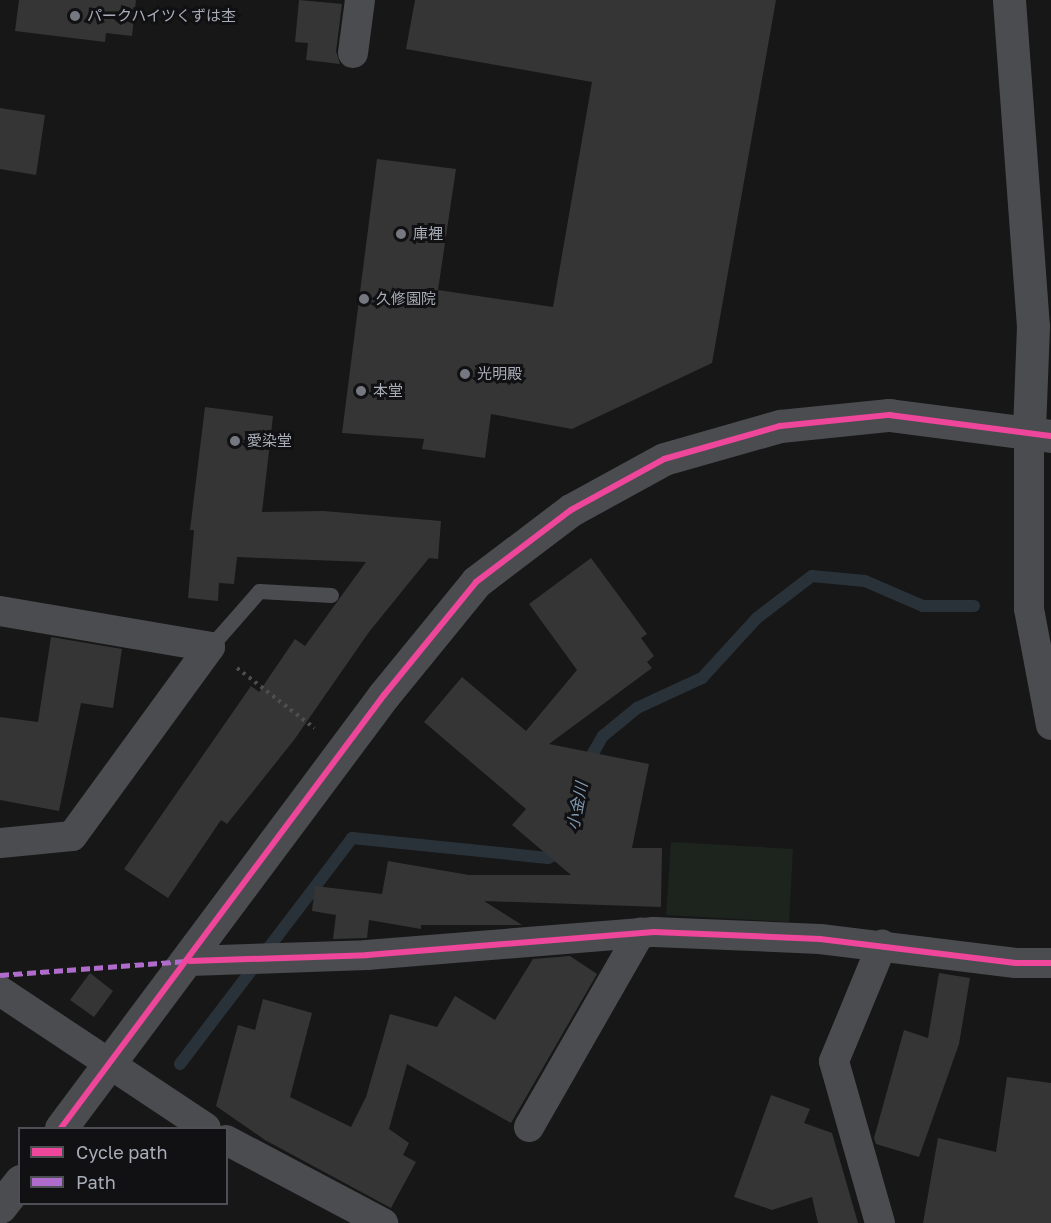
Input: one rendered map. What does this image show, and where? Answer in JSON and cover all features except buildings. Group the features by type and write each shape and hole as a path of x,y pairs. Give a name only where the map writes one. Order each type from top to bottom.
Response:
{"street":[{"path":"354,53 360,0"},
{"path":"1009,0 1040,434 1029,609 1051,725"},
{"path":"62,1127 190,961 343,750 476,582 571,510 664,459 780,426 889,415 1040,434"},
{"path":"0,611 210,647 72,836 0,843"},
{"path":"190,961 276,958 640,933 882,945 1016,963 1051,963"},
{"path":"529,1127 640,933"},
{"path":"880,1223 834,1061 882,945"},
{"path":"0,991 108,1067 204,1127"},
{"path":"228,1141 383,1223"},
{"path":"0,1207 18,1184"}],"lane":[{"path":"210,647 259,591 331,595"}],"path":[{"path":"210,647 343,750"}],"shaded area":[{"path":"671,842 793,849 789,922 666,915"}],"waterway":[{"name":"小金川","path":"585,767 603,736 637,708 702,678 757,618 812,576 865,581 923,606 974,606"},
{"name":"小金川","path":"180,1064 352,838 548,858 563,851"}],"marked path":[{"path":"0,975 186,961"}],"cycle path":[{"path":"62,1127 384,695 476,582 571,510 664,459 780,426 889,415 1051,436"},
{"path":"190,961 367,955 654,932 820,939 1016,963 1051,963"}],"place":[{"name":"パークハイツくずは杢","path":"75,16"},
{"name":"庫裡","path":"401,234"},
{"name":"久修園院","path":"364,299"},
{"name":"光明殿","path":"465,374"},
{"name":"本堂","path":"361,391"},
{"name":"愛染堂","path":"235,441"}]}
